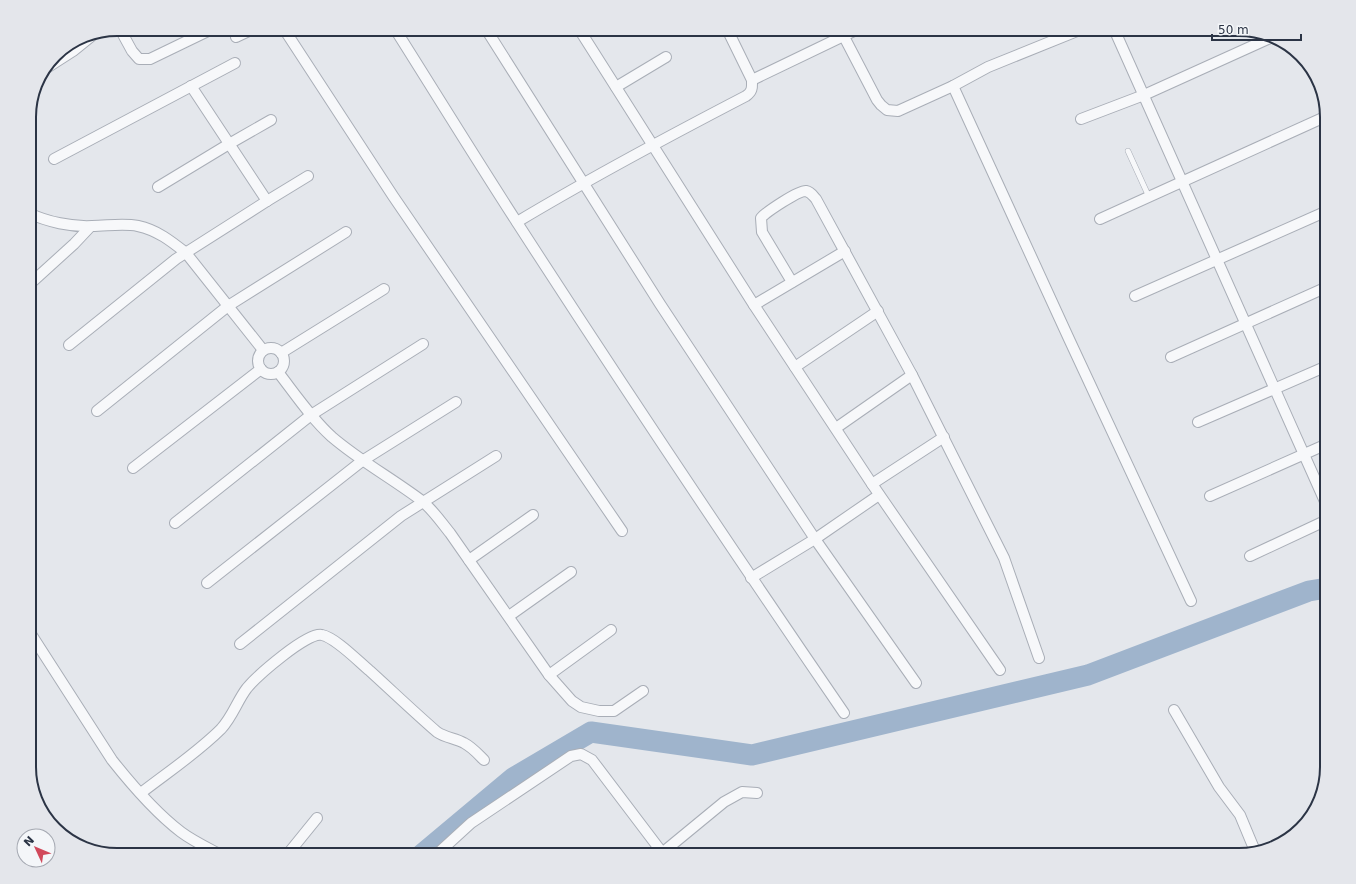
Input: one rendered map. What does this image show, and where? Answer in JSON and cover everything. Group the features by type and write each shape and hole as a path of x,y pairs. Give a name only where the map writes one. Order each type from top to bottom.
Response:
{"street":[{"path":"124,36 132,51 139,58 150,59 198,36"},
{"path":"289,36 393,196 622,531"},
{"path":"400,36 517,222 751,578 844,712"},
{"path":"490,36 660,304 815,539 916,683"},
{"path":"583,36 754,306 879,495 1000,670"},
{"path":"517,222 583,182 751,93 752,80 730,36"},
{"path":"752,80 834,36"},
{"path":"844,36 876,100 887,110 898,111 953,86 988,67 1065,36"},
{"path":"1117,36 1320,490"},
{"path":"1081,119 1144,95 1265,40"},
{"path":"62,58 80,45"},
{"path":"616,87 666,57"},
{"path":"54,159 235,63"},
{"path":"191,86 267,201"},
{"path":"953,86 1191,601"},
{"path":"1100,219 1320,119"},
{"path":"158,187 271,120"},
{"path":"69,345 176,259 308,176"},
{"path":"792,282 762,232 761,218 766,212 785,200 803,191 807,191 813,195 845,251 944,437 1004,558 1039,658"},
{"path":"1136,296 1320,214"},
{"path":"36,215 55,222 90,227 124,225 137,226 154,231 170,240 186,253 263,350"},
{"path":"36,279 90,227"},
{"path":"97,411 228,306 346,232"},
{"path":"754,306 845,251"},
{"path":"281,353 384,289"},
{"path":"1171,356 1320,290"},
{"path":"795,366 878,311"},
{"path":"175,523 311,416 423,344"},
{"path":"273,348 277,349 281,353 284,363 278,372 269,373 258,364 258,359 263,350 273,348"},
{"path":"133,468 261,368"},
{"path":"1198,422 1320,369"},
{"path":"278,372 311,416 331,436 362,461 422,502 446,528 549,675 572,701 581,707 599,711 614,711 643,691"},
{"path":"836,428 912,375"},
{"path":"207,583 362,461 456,402"},
{"path":"872,484 944,437"},
{"path":"1210,496 1320,447"},
{"path":"240,644 401,516 496,456"},
{"path":"751,578 815,539 879,495"},
{"path":"469,560 533,515"},
{"path":"1250,556 1320,523"},
{"path":"509,616 571,572"},
{"path":"549,675 611,630"},
{"path":"141,793 197,750 221,728 232,714 246,690 260,675 309,637 317,634 330,638 351,654 437,732 444,737 465,743 484,760"},
{"path":"36,642 112,760 123,774 181,832 209,848"},
{"path":"1174,710 1218,787 1240,814 1253,846"},
{"path":"444,848 471,823 571,756 581,754 592,760 658,848"},
{"path":"670,848 724,802 742,792 757,793"},
{"path":"293,848 317,818"}],"lane":[{"path":"1128,151 1149,197"}],"waterway":[{"path":"429,848 513,778 591,732 752,755 1088,675 1309,591 1320,589"}]}
